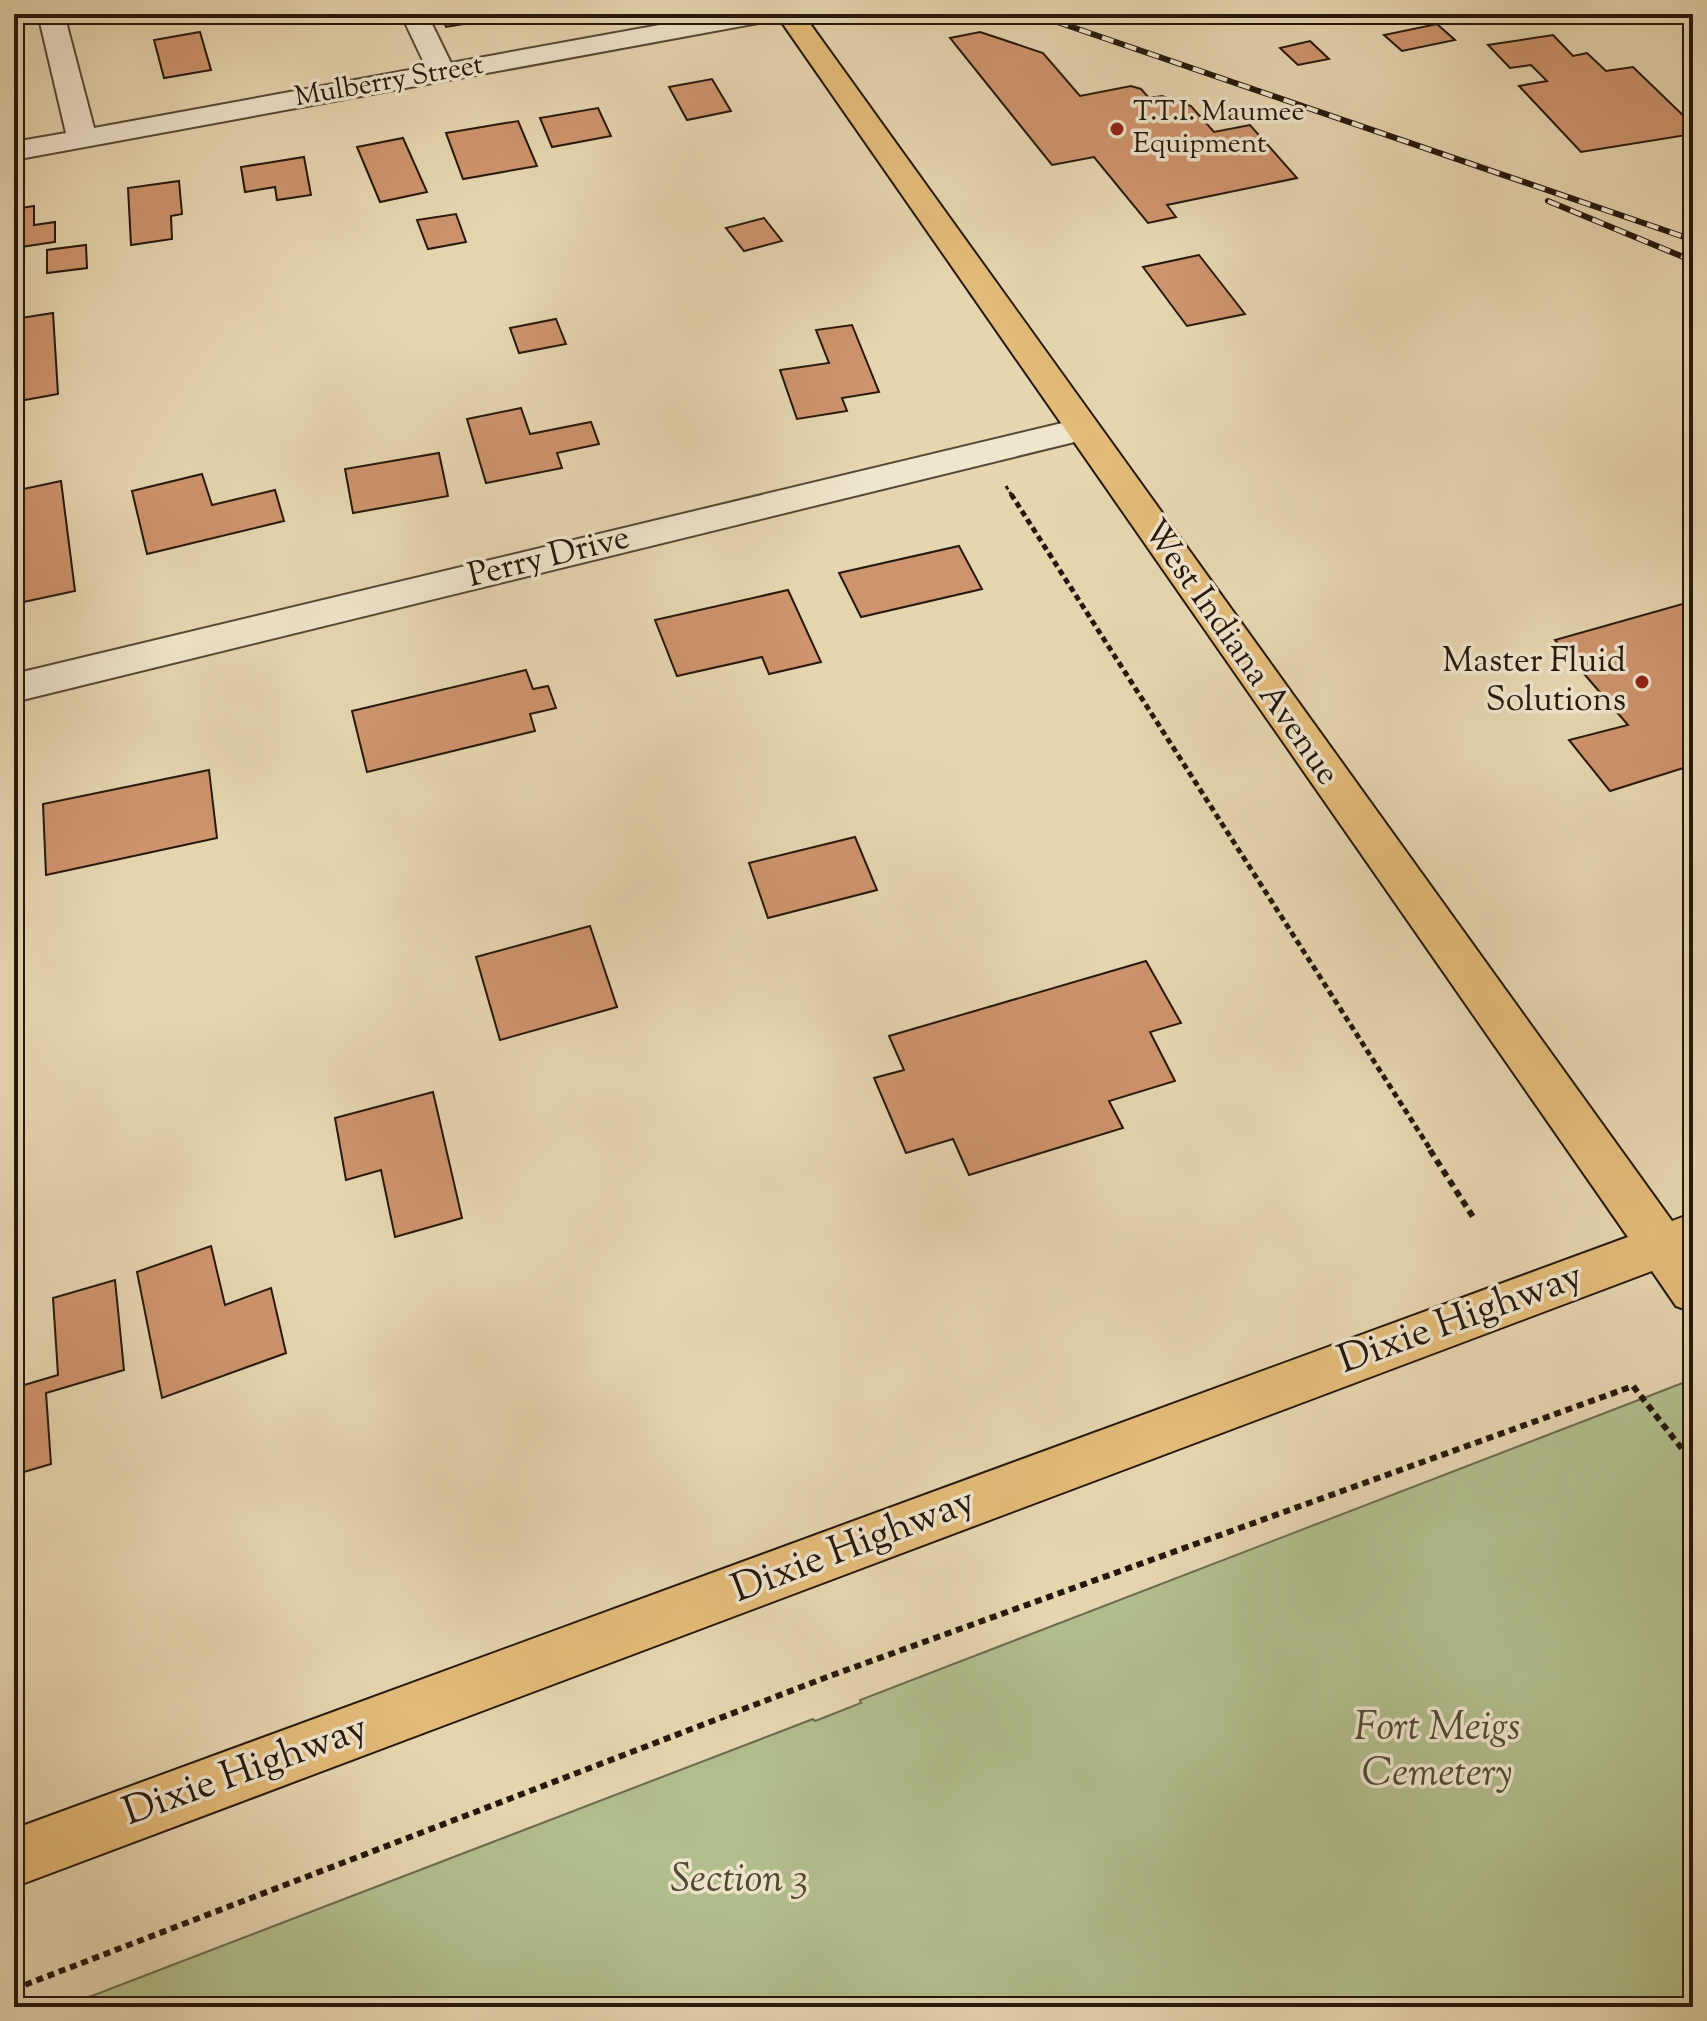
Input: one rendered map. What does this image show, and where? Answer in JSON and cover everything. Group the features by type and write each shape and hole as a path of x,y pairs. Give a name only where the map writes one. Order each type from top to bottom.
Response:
{"main road":[{"name":"West Indiana Avenue","path":"789,14 1083,429 1676,1240 1693,1290"},
{"name":"Dixie Highway","path":"14,1858 1676,1240"}],"street":[{"path":"51,14 82,138"},
{"path":"414,14 442,72"},
{"name":"Mulberry Street","path":"14,151 764,14"},
{"name":"Perry Drive","path":"14,688 1083,429"}],"path":[{"path":"1006,485 1475,1220"},
{"path":"14,1989 827,1677 1633,1386 1693,1463"}],"green space":[{"name":"Fort Meigs Cemetery","path":"1693,1379 1693,2007 63,2007 813,1719 815,1721 861,1703 860,1700"}],"building":[{"path":"162,14 235,14 164,24"},
{"path":"441,14 525,14 446,27"},
{"path":"1437,24 1455,40 1402,51 1384,35"},
{"path":"200,32 211,70 164,78 154,40"},
{"name":"T.T.I. Maumee Equipment","path":"980,32 1043,53 1080,96 1131,86 1141,89 1149,98 1162,96 1191,106 1214,132 1250,125 1297,178 1167,205 1176,217 1148,223 1094,157 1052,165 950,38"},
{"path":"1553,35 1573,56 1587,53 1606,71 1633,67 1693,125 1693,134 1581,152 1519,86 1547,81 1531,65 1510,68 1488,45"},
{"path":"1310,41 1329,59 1298,65 1280,48"},
{"path":"712,79 731,111 687,120 669,87"},
{"path":"598,108 611,136 552,147 540,118"},
{"path":"518,121 537,166 463,179 446,133"},
{"path":"403,138 427,192 380,202 357,147"},
{"path":"304,157 311,195 277,200 275,187 245,192 241,167"},
{"path":"179,181 182,214 171,216 172,239 131,245 128,188"},
{"path":"34,206 34,225 55,222 55,242 14,248 14,209"},
{"path":"456,214 466,242 428,249 417,220"},
{"path":"764,218 782,241 744,251 726,228"},
{"path":"86,245 87,268 47,273 47,250"},
{"path":"1199,255 1245,314 1187,326 1143,267"},
{"path":"53,313 58,394 14,402 14,319"},
{"path":"556,319 566,344 519,353 510,328"},
{"path":"852,325 879,392 842,398 847,411 797,419 780,370 829,363 816,330"},
{"path":"521,408 530,434 591,422 599,444 557,453 562,468 486,483 467,419"},
{"path":"439,453 448,496 353,513 345,469"},
{"path":"202,474 212,505 275,490 284,521 147,554 132,491"},
{"path":"61,481 75,591 14,604 14,491"},
{"path":"959,546 982,589 861,617 839,573"},
{"path":"788,590 821,662 769,674 762,657 677,676 655,620"},
{"name":"Master Fluid Solutions","path":"1693,601 1693,765 1610,791 1569,740 1628,725 1555,640"},
{"path":"526,670 533,689 548,686 556,708 530,714 535,731 367,772 352,711"},
{"path":"209,770 217,838 46,875 43,804"},
{"path":"855,837 877,890 768,918 749,863"},
{"path":"590,926 617,1007 500,1040 476,957"},
{"path":"1146,961 1181,1023 1150,1032 1175,1081 1109,1101 1123,1128 969,1175 953,1139 906,1153 874,1078 904,1070 889,1036"},
{"path":"433,1092 462,1218 395,1237 381,1170 346,1180 335,1118"},
{"path":"211,1246 225,1305 271,1288 286,1353 162,1398 137,1272"},
{"path":"115,1280 124,1370 46,1393 51,1464 14,1475 14,1388 58,1375 53,1298"}],"railway":[{"path":"1034,14 1693,240"},
{"path":"1548,201 1693,261"}],"place":[{"name":"T.T.I. Maumee Equipment","path":"1117,129"},
{"name":"Master Fluid Solutions","path":"1642,682"}],"park label":[{"name":"Section 3","path":"739,1881"}]}
